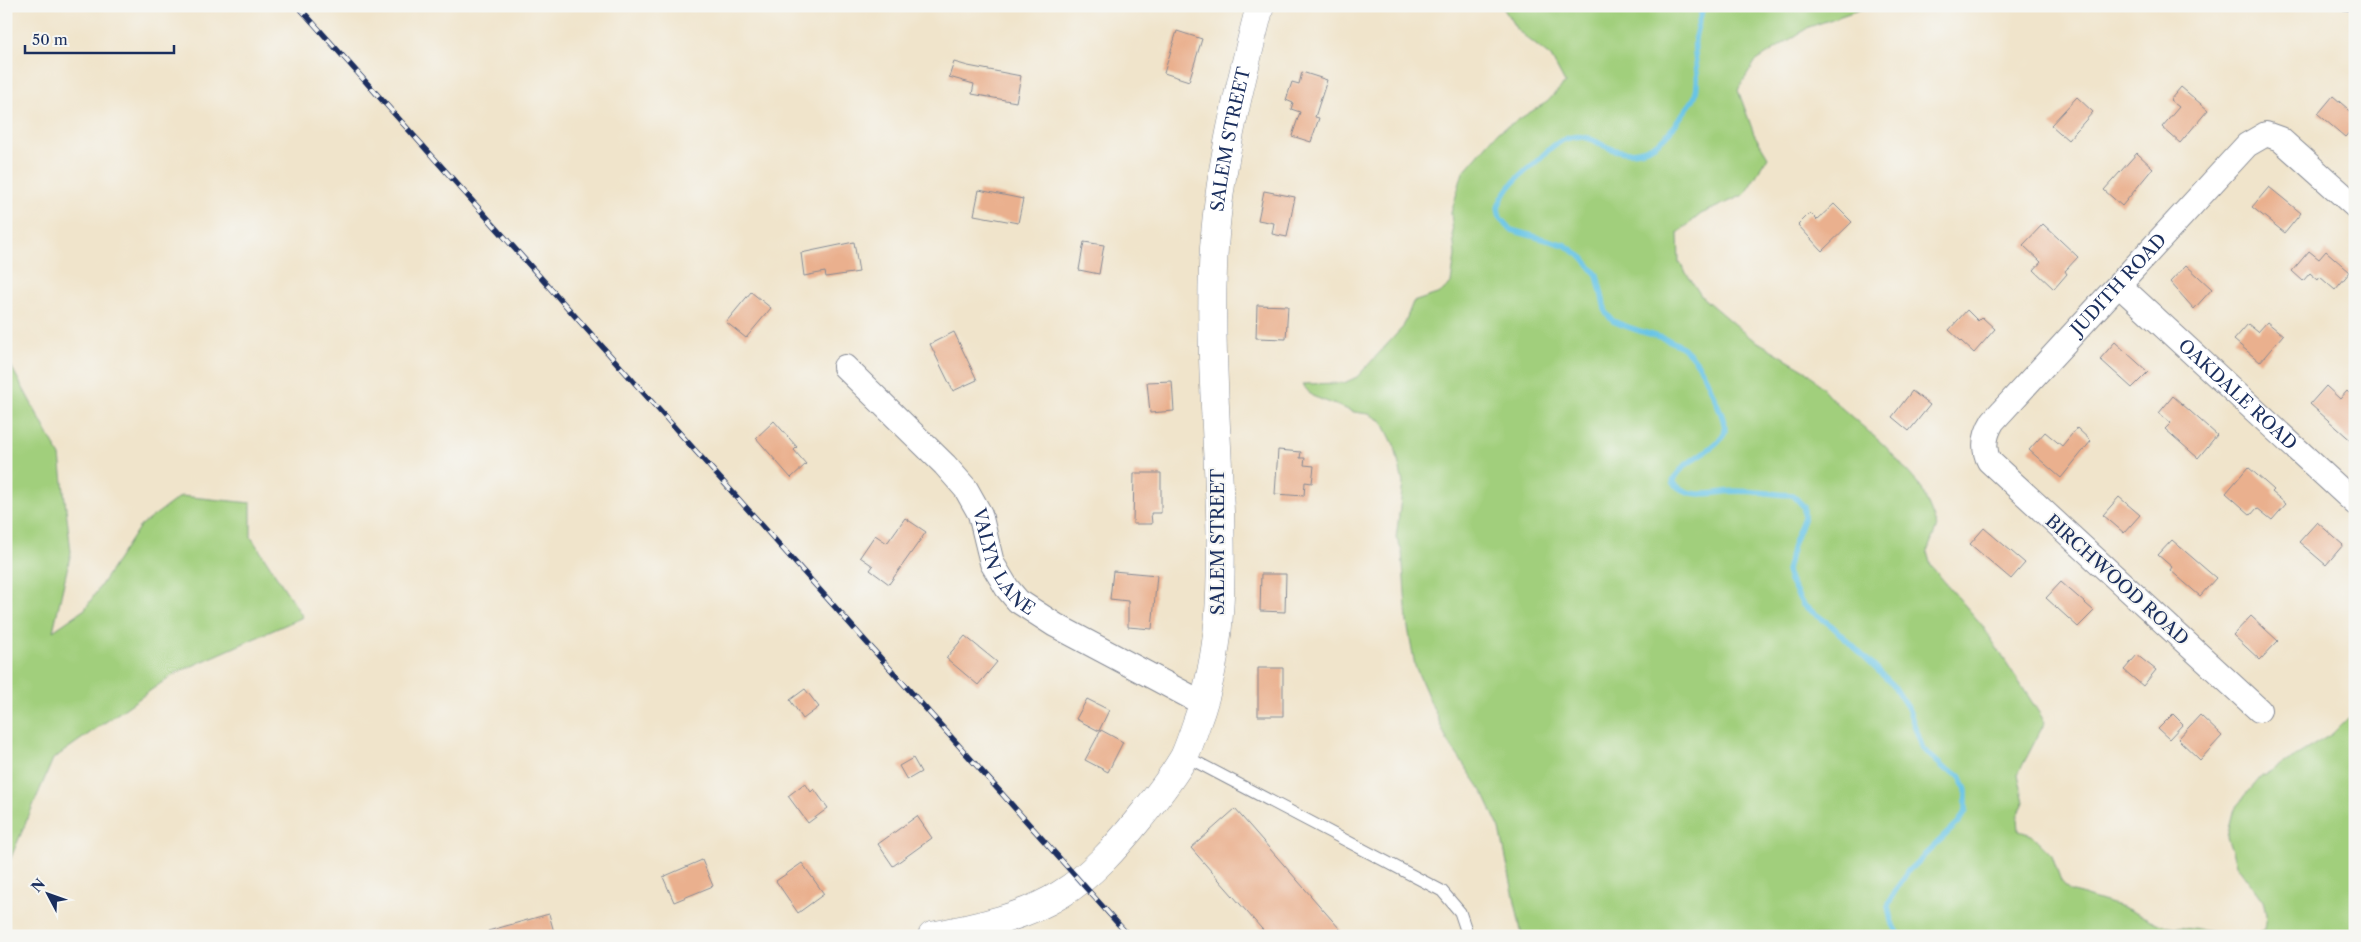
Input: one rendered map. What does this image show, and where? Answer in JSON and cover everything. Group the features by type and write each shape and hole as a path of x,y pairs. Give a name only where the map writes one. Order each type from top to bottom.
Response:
{"street":[{"name":"SALEM STREET","path":"937,935 970,929 1029,910 1068,889 1130,830 1158,796 1184,756 1204,704 1217,636 1222,577 1212,340 1213,267 1217,208 1229,137 1260,6"},
{"name":"JUDITH ROAD","path":"1985,445 1988,430 1994,421 2253,141 2266,134 2280,139 2355,206"},
{"name":"OAKDALE ROAD","path":"2120,286 2355,503"},
{"name":"VALYN LANE","path":"845,367 966,489 980,514 992,563 1007,588 1018,601 1055,624 1204,704"},
{"name":"BIRCHWOOD ROAD","path":"1985,445 1989,461 2016,488 2259,710"}],"lane":[{"path":"1184,756 1442,891 1460,912 1468,936"}],"green space":[{"path":"1502,6 1870,6 1809,27 1755,62 1738,90 1754,134 1768,157 1744,195 1701,214 1678,233 1679,262 1702,297 1748,336 1807,371 1836,403 1885,446 1921,487 1937,526 1927,552 1931,566 1982,625 2045,722 2018,774 2024,802 2018,816 2019,831 2032,835 2052,855 2061,881 2070,891 2125,908 2161,925 2246,936 1522,936 1500,829 1482,791 1447,740 1415,666 1407,622 1402,551 1396,538 1403,483 1395,447 1382,421 1369,414 1354,412 1312,396 1302,384 1344,383 1357,377 1403,327 1413,302 1440,293 1451,283 1455,255 1451,213 1463,172 1498,132 1547,102 1565,83 1551,57 1517,30"},
{"path":"6,357 60,456 71,552 53,631 85,609 140,526 181,496 251,503 251,537 303,617 174,674 53,759 6,869"},
{"path":"2355,717 2355,936 2255,936 2264,929 2266,915 2263,901 2236,864 2227,837 2234,809 2261,777 2332,734 2348,718"}],"building":[{"path":"1177,31 1202,39 1189,81 1164,73"},
{"path":"954,62 1021,76 1016,102 972,94 974,84 949,77"},
{"path":"1302,72 1327,80 1315,117 1319,118 1311,142 1292,136 1300,112 1291,109 1293,103 1286,100 1292,82 1299,84"},
{"path":"2181,87 2208,110 2180,143 2162,127 2179,107 2170,100"},
{"path":"2333,96 2355,115 2355,126 2345,137 2318,114"},
{"path":"2077,97 2093,112 2068,140 2051,125"},
{"path":"2137,153 2153,168 2122,206 2104,190"},
{"path":"2269,187 2301,213 2285,233 2252,207"},
{"path":"979,190 1023,199 1018,223 974,215"},
{"path":"1264,191 1295,197 1287,237 1272,234 1274,223 1258,220"},
{"path":"1834,204 1852,222 1822,251 1798,225 1810,213 1817,220"},
{"path":"2043,224 2078,257 2065,271 2067,274 2054,289 2034,270 2041,262 2023,245"},
{"path":"854,242 859,272 826,277 825,272 804,276 801,253"},
{"path":"1084,242 1104,245 1099,274 1079,270"},
{"path":"2309,251 2319,259 2326,251 2350,272 2335,290 2320,277 2318,280 2310,273 2303,281 2292,271"},
{"path":"2186,265 2212,289 2194,309 2170,282"},
{"path":"751,292 771,308 746,338 726,322"},
{"path":"1257,305 1288,306 1286,339 1256,338"},
{"path":"1967,310 1978,321 1982,317 1995,329 1974,353 1949,330"},
{"path":"2267,322 2283,335 2260,362 2234,340 2248,324 2258,332"},
{"path":"954,332 977,380 953,391 930,344"},
{"path":"2115,342 2148,372 2132,388 2100,359"},
{"path":"1172,381 1174,411 1150,413 1147,382"},
{"path":"2326,386 2340,399 2347,391 2355,399 2355,444 2310,404"},
{"path":"1912,391 1930,405 1909,431 1892,417"},
{"path":"2173,396 2217,435 2198,458 2165,429 2171,423 2159,413"},
{"path":"774,421 797,447 794,450 806,464 791,478 756,438"},
{"path":"2077,428 2091,441 2061,478 2029,450 2045,432 2062,446"},
{"path":"1278,450 1301,452 1300,458 1305,458 1304,465 1314,466 1312,483 1305,482 1304,496 1275,494"},
{"path":"2248,467 2274,490 2272,492 2286,504 2272,520 2257,508 2251,515 2226,493"},
{"path":"1134,473 1161,473 1161,513 1151,513 1152,524 1133,524"},
{"path":"2119,497 2140,515 2124,533 2103,515"},
{"path":"905,518 926,532 889,584 870,570 873,566 860,557 875,535 887,543"},
{"path":"2317,522 2343,545 2326,565 2299,542"},
{"path":"1984,528 2025,563 2011,579 1970,544"},
{"path":"2172,540 2216,578 2200,596 2170,570 2172,567 2158,555"},
{"path":"1113,571 1157,575 1152,629 1128,627 1128,601 1110,599"},
{"path":"1261,574 1286,574 1285,612 1260,611"},
{"path":"2061,582 2094,611 2078,627 2046,598"},
{"path":"2251,616 2278,641 2260,660 2233,635"},
{"path":"965,636 997,662 978,685 946,658"},
{"path":"2137,655 2156,670 2143,686 2124,670"},
{"path":"1258,668 1283,668 1283,716 1258,716"},
{"path":"805,689 819,707 803,719 790,700"},
{"path":"1087,699 1109,710 1099,731 1076,719"},
{"path":"2173,714 2183,724 2169,739 2158,729"},
{"path":"2200,715 2222,736 2200,760 2178,739"},
{"path":"1101,730 1123,742 1108,772 1085,760"},
{"path":"913,758 921,772 907,780 899,766"},
{"path":"805,783 811,792 814,789 828,808 808,823 788,796"},
{"path":"1235,809 1346,936 1268,936 1191,848"},
{"path":"917,816 932,838 893,866 878,844"},
{"path":"702,860 713,886 674,902 663,877"},
{"path":"802,863 824,894 798,913 776,881"},
{"path":"549,914 555,936 489,936 488,931"}],"waterway":[{"path":"1703,6 1695,39 1697,89 1691,103 1669,132 1654,145 1646,149 1626,152 1615,150 1584,137 1573,137 1560,141 1511,186 1500,202 1498,208 1500,218 1511,230 1565,245 1583,258 1597,275 1606,313 1613,321 1674,342 1685,349 1694,359 1704,373 1719,408 1725,431 1721,439 1684,467 1677,474 1673,482 1686,492 1702,494 1749,491 1793,495 1804,507 1804,517 1793,545 1787,571 1790,581 1803,605 1832,626 1893,685 1908,708 1923,749 1945,769 1960,775 1966,790 1966,810 1959,822 1908,871 1888,906 1891,921 1900,936"}],"railway":[{"path":"298,6 1129,936"},
{"path":"2333,6 2355,9"}]}
